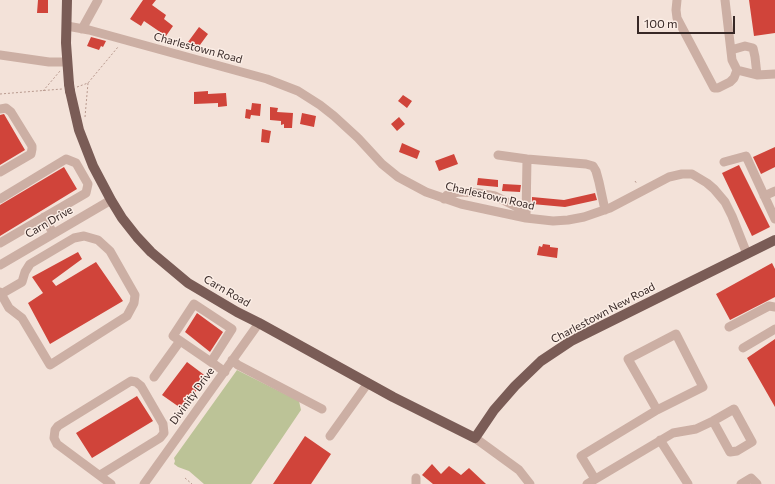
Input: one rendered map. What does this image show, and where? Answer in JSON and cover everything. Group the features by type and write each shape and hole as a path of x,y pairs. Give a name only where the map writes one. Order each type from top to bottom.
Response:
{"main road":[{"name":"Carn Road","path":"67,0 67,62 70,88 79,130 93,166 111,200 122,218 137,237 151,252 188,282 237,312 368,383 475,438"},
{"path":"747,254 775,240"},
{"name":"Charlestown New Road","path":"475,438 494,410 515,386 541,361 571,341 747,254"}],"street":[{"path":"82,29 98,0"},
{"path":"677,0 676,18 714,88 718,88 730,82 734,78 737,70 732,60 725,0"},
{"name":"Charlestown Road","path":"67,26 267,79 298,91 334,116 358,138 390,172 416,187 460,204 526,218 553,221 568,220 606,210 669,177 682,174 692,174 707,183 725,202 747,254"},
{"path":"731,50 745,46 753,48 757,75"},
{"path":"0,55 49,62 67,62"},
{"path":"737,70 757,75 775,74"},
{"path":"0,109 6,108 11,112 32,146 30,154 0,172"},
{"path":"498,155 593,166 596,171 606,210"},
{"path":"724,162 746,156 775,219"},
{"path":"0,199 66,159 76,164 88,184 86,193 0,244"},
{"path":"526,218 527,159"},
{"path":"764,196 775,191"},
{"path":"444,199 447,195 459,192 495,196 521,209 526,218"},
{"name":"Carn Drive","path":"0,265 111,200"},
{"path":"44,217 53,233"},
{"path":"84,236 98,240 110,251 135,295 134,303 127,316 50,365 22,318 4,309 0,293 22,282 25,272 30,264 74,238 84,236"},
{"path":"210,362 232,329 194,304 173,336 224,372"},
{"path":"729,327 769,306 775,307"},
{"name":"Divinity Drive","path":"144,484 259,323"},
{"path":"743,348 775,329"},
{"path":"595,479 581,456 657,410 703,387 676,334 628,359 657,410"},
{"path":"154,377 180,340"},
{"path":"232,360 238,365 322,409"},
{"path":"100,475 160,438 164,433 163,424 141,386 136,382 131,381 58,426 55,430 54,438 57,444 111,484"},
{"path":"330,436 368,383"},
{"path":"587,484 673,433 696,429 713,421 734,408 752,442 737,451 730,452 713,421"},
{"name":"Carn Road","path":"475,438 519,470 530,484"},
{"path":"660,440 688,484"},
{"path":"741,484 751,478 757,484"}],"path":[{"path":"43,91 67,62"},
{"path":"85,116 88,83"},
{"path":"185,478 192,484"}],"green space":[{"path":"237,370 299,401 301,410 251,484 204,484 189,471 174,464 174,458"}],"building":[{"path":"38,0 48,0 48,13 37,13"},
{"path":"143,0 156,0 152,5 166,15 164,19 173,26 166,36 144,21 141,26 130,19"},
{"path":"749,0 775,0 775,33 754,36"},
{"path":"199,27 208,34 197,49 188,42"},
{"path":"91,37 106,41 103,47 101,46 99,50 87,46"},
{"path":"208,91 208,94 226,93 227,106 218,107 218,103 194,104 194,92"},
{"path":"403,95 412,101 407,108 398,101"},
{"path":"252,103 261,104 260,116 251,115 250,119 245,118 246,109 251,110"},
{"path":"270,107 278,108 277,112 293,113 292,128 284,128 284,124 281,125 281,121 270,120"},
{"path":"302,113 316,116 314,127 300,124"},
{"path":"4,114 25,150 0,165 0,115"},
{"path":"399,117 405,124 397,131 391,124"},
{"path":"262,129 271,131 269,143 261,142"},
{"path":"402,143 420,151 417,159 399,152"},
{"path":"775,147 775,167 761,174 753,157"},
{"path":"454,154 458,164 439,171 435,161"},
{"path":"739,165 770,227 752,236 722,173"},
{"path":"64,167 77,189 0,236 0,205"},
{"path":"478,178 498,180 498,187 477,185"},
{"path":"503,184 521,185 520,192 502,191"},
{"path":"595,193 597,200 565,207 532,204 532,197 564,200"},
{"path":"543,244 558,248 557,258 537,255 539,246 542,247"},
{"path":"78,252 82,259 52,281 56,286 96,262 123,301 50,344 28,303 43,293 32,277"},
{"path":"772,263 775,269 775,297 730,320 716,294"},
{"path":"197,313 223,332 210,352 185,332"},
{"path":"775,339 775,407 747,358"},
{"path":"187,362 207,377 182,409 162,395"},
{"path":"137,396 153,421 92,458 76,433"},
{"path":"305,436 331,454 311,484 273,484"},
{"path":"432,464 441,474 449,466 461,475 469,468 486,484 433,484 422,475"}]}
